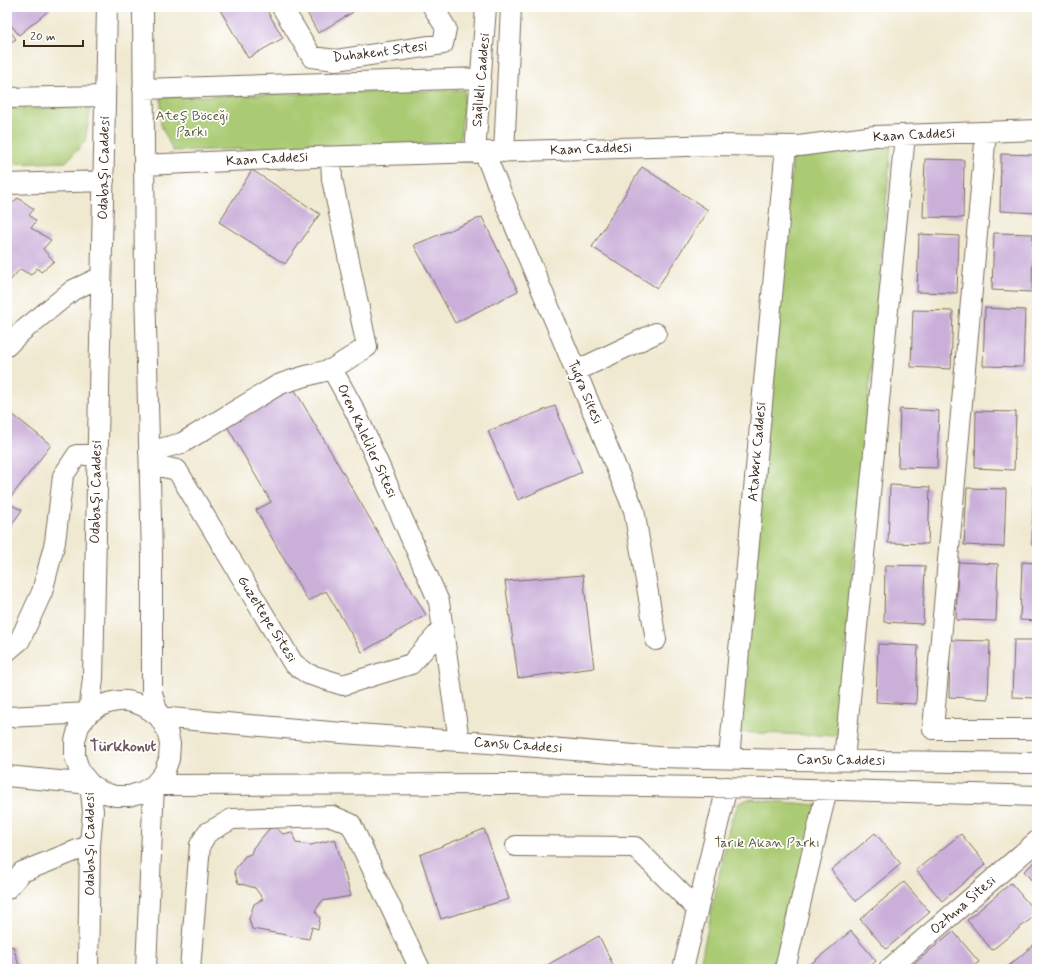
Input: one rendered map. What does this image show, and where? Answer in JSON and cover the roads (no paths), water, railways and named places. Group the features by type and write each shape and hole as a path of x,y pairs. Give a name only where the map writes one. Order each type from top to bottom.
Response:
{"street":[{"name":"Odabaşı Caddesi","path":"88,969 90,845 93,810 90,784 80,772 75,757 75,741 79,726 89,713 93,678 107,7"},
{"path":"143,7 144,165 152,557 152,693 159,717 167,730 170,744 169,759 164,773 154,785 146,969"},
{"name":"Duhakent Sitesi","path":"282,7 312,57 336,60 443,44 446,28 433,7"},
{"name":"Sağlıklı Caddesi","path":"479,153 481,78 486,7"},
{"name":"Sağlıklı Caddesi","path":"504,152 511,7"},
{"path":"143,89 481,78"},
{"path":"7,98 106,96"},
{"name":"Kaan Caddesi","path":"144,165 331,157 717,145 799,146 874,136 1037,130"},
{"path":"986,132 933,729 1037,729"},
{"path":"844,760 905,135"},
{"name":"Ataberk Caddesi","path":"729,758 786,146"},
{"name":"Tugra Sitesi","path":"479,153 576,370 634,510 656,640"},
{"name":"Oren Kaleliler Sitesi","path":"331,157 332,179 368,347 332,368 356,413 439,602 459,741"},
{"path":"7,184 104,181"},
{"path":"7,346 20,333 73,290 102,277"},
{"path":"576,370 656,333"},
{"path":"149,458 182,443 278,385 332,368"},
{"path":"7,651 20,640 42,592 55,542 63,476 77,455 97,455"},
{"name":"Guzeltepe Sitesi","path":"149,458 177,470 293,663 308,674 344,685 411,664 443,628"},
{"path":"7,718 89,713 112,701 125,700 138,703 149,708 159,717"},
{"name":"Cansu Caddesi","path":"159,717 342,733 658,757 1037,763"},
{"name":"Cansu Caddesi","path":"7,776 90,784 102,792 115,796 129,796 142,792 154,785 518,784 827,789 1037,796"},
{"path":"683,969 727,787"},
{"path":"785,969 827,789"},
{"path":"190,969 200,845 207,833 232,819 332,816 351,824 420,969"},
{"name":"Oztuna Sitesi","path":"889,969 1037,841"},
{"path":"7,889 22,872 90,845"},
{"path":"516,846 635,847 697,909"}],"district":[{"name":"Türkkonut","path":"123,746"}],"park label":[{"name":"Ateş Böceği Parkı","path":"192,124"},
{"name":"Tarık Akan Parkı","path":"767,843"}]}
